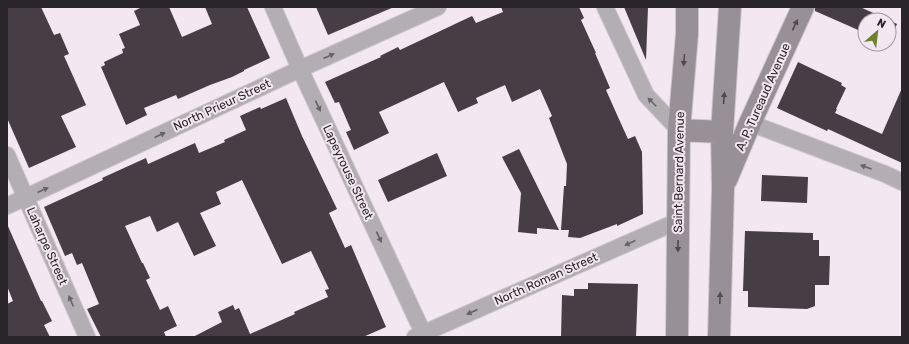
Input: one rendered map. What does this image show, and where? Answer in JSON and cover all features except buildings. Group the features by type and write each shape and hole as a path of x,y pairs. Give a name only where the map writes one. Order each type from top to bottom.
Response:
{"street":[{"name":"Lapeyrouse Street","path":"273,7 421,336"},
{"name":"North Prieur Street","path":"7,206 300,69 438,7"},
{"path":"605,7 646,95 679,130"},
{"name":"Saint Bernard Avenue","path":"677,337 679,130 687,7"},
{"path":"686,34 691,7"},
{"path":"719,337 723,188 722,132 730,7"},
{"name":"A. P. Tureaud Avenue","path":"723,188 750,123 803,7"},
{"path":"750,123 902,182"},
{"name":"A. P. Tureaud Avenue","path":"679,130 722,132"},
{"name":"Laharpe Street","path":"7,155 87,337"},
{"name":"North Roman Street","path":"421,336 678,221"}]}
